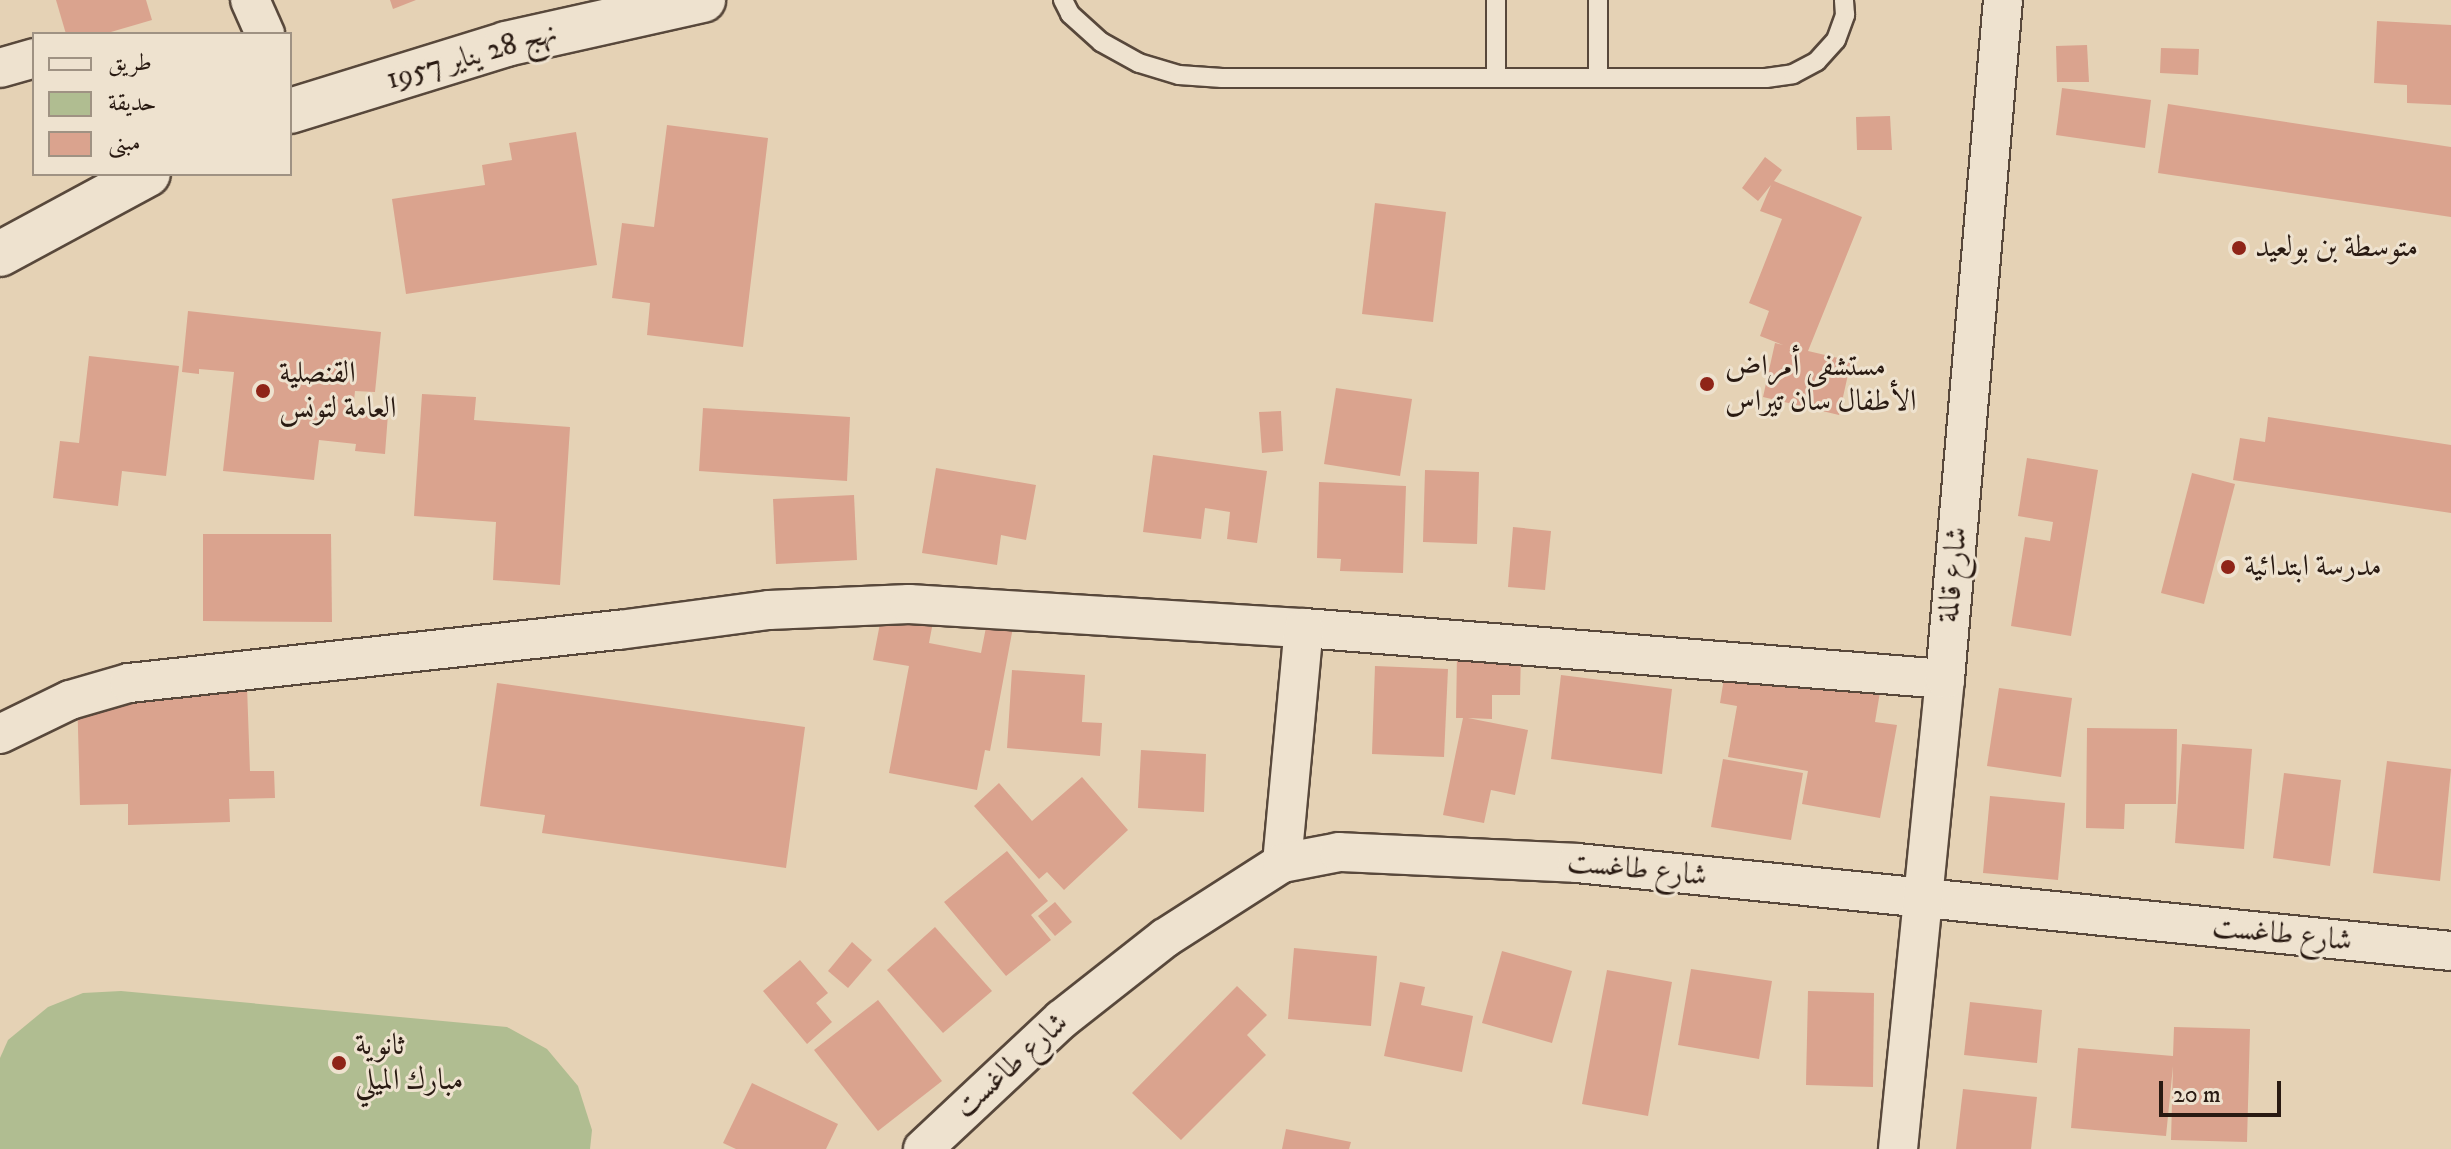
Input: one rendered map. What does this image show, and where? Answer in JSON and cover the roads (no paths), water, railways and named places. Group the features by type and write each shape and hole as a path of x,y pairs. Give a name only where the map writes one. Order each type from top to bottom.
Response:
{"street":[{"path":"250,0 264,32"},
{"name":"نهج 28 يناير 1957","path":"293,103 506,44 703,0"},
{"name":"شارع قالمة","path":"1898,1149 1945,679 2003,0"},
{"path":"0,68 32,59"},
{"path":"0,254 144,176"},
{"path":"0,734 70,700 129,683 619,630 769,610 909,604 1304,628 1945,679"},
{"path":"1282,863 1304,628"},
{"name":"شارع طاغست","path":"923,1149 1062,1019 1165,938 1282,863 1339,852 1577,863 2451,951"}],"lane":[{"path":"1063,0 1070,14 1101,42 1139,63 1179,75 1222,78 1766,78 1793,74 1817,61 1836,40 1845,15 1844,0"},
{"path":"1496,0 1496,78"},
{"path":"1598,0 1598,78"}],"place":[{"name":"متوسطة بن بولعيد","path":"2239,248"},
{"name":"مستشفى أمراض الأطفال سان تيراس","path":"1707,384"},
{"name":"القنصلية العامة لتونس","path":"263,391"},
{"name":"مدرسة ابتدائية","path":"2228,567"},
{"name":"ثانوية مبارك الميلي","path":"339,1063"}]}
